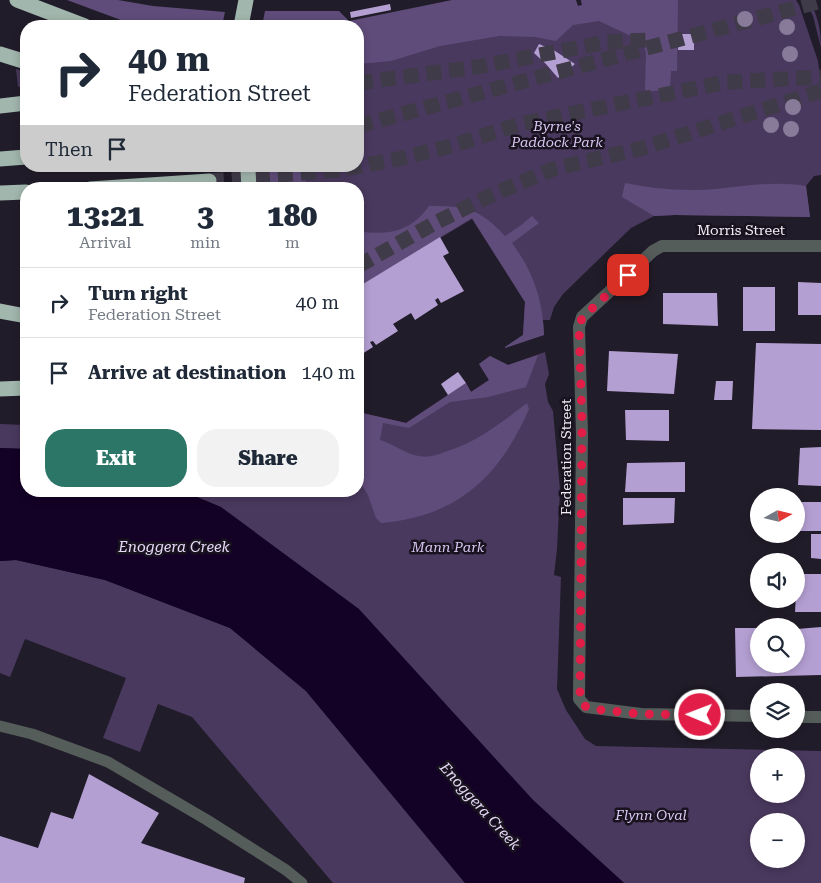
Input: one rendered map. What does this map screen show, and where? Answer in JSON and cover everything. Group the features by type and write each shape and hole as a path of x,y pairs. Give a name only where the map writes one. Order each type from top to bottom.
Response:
{"highway":[{"path":"17,0 69,20"},
{"path":"242,20 246,0"},
{"path":"0,54 20,61"},
{"path":"0,106 20,104"},
{"path":"0,160 20,158"},
{"path":"194,182 209,181"},
{"path":"0,193 20,192"},
{"path":"0,311 20,315"},
{"path":"0,389 20,388"}],"street":[{"name":"Morris Street","path":"662,246 821,246"},
{"name":"Federation Street","path":"662,246 653,251 582,318 579,327 582,434 579,693 582,704 592,709 641,714 750,716"},
{"path":"805,717 821,717"}],"lane":[{"path":"0,726 32,734 108,762 206,820 286,870 302,883"}],"green space":[{"name":"Byrne's Paddock Park","path":"581,0 796,0 818,61 821,83 821,175 814,176 806,186 810,217 654,216 631,228 563,294 554,307 550,320 543,320 544,335 505,348 523,335 525,302 472,219 364,283 364,182 267,182 266,172 364,172 364,45 519,20 582,5"},
{"path":"805,0 810,0 817,18 820,29 821,48 813,16"},
{"path":"16,69 20,70 20,87 18,87"},
{"name":"Mann Park","path":"545,352 549,374 545,384 548,402 553,411 560,490 554,575 561,577 557,689 566,710 585,739 596,746 750,749 750,803 805,803 805,751 821,751 821,883 624,883 190,497 364,497 364,413 406,423 466,383 471,392 489,380 479,364 490,356 508,365"},
{"path":"0,424 20,425 20,449 0,448"},
{"path":"16,560 105,580 230,628 306,691 465,883 333,883 192,717 158,704 140,752 103,738 126,678 25,639 10,677 0,673 0,561"}],"shaded area":[{"path":"67,0 118,0 153,6 225,12 223,20 121,20"},
{"path":"452,0 576,0 578,6 582,5 581,0 678,0 677,71 671,71 670,89 647,92 645,89 646,53 642,41 599,21 573,25 556,41 535,37 499,36 440,46 391,61 364,63 364,20 354,20"},
{"path":"265,11 339,11 348,20 263,20"},
{"path":"266,172 304,172 306,182 267,182"},
{"path":"625,183 662,189 688,190 775,184 806,186 810,217 654,216 622,197"},
{"path":"429,206 471,210 487,220 505,236 532,216 539,223 512,243 526,264 535,286 542,310 544,335 505,348 523,335 525,302 472,218 364,283 364,232 379,233 398,230 414,222"},
{"path":"538,355 526,387 488,397 450,402 409,428 383,423 380,440 422,457 439,454 468,443 498,425 527,403 529,409 504,454 473,489 454,502 432,512 408,519 381,523 376,518 364,489 364,413 406,423 466,383 471,392 489,380 479,364 490,356 508,365"}],"water":[{"name":"Enoggera Creek","path":"0,448 20,449 20,497 197,497 221,507 359,609 534,801 624,883 465,883 306,691 230,628 105,580 16,560 0,561"}],"building":[{"path":"390,4 391,10 351,18 350,12"},
{"path":"679,34 694,34 694,50 678,50"},
{"path":"539,44 555,51 575,64 558,78 534,53"},
{"path":"440,237 449,253 443,256 464,291 441,303 438,298 435,300 438,305 415,320 411,313 393,324 398,331 376,345 373,341 370,342 373,347 364,353 364,283"},
{"path":"798,282 821,283 821,315 798,315"},
{"path":"743,287 775,287 775,331 743,331"},
{"path":"663,293 717,293 718,326 663,324"},
{"path":"756,343 821,344 821,430 752,429"},
{"path":"609,351 678,354 674,394 607,391"},
{"path":"458,372 466,383 448,395 441,384"},
{"path":"716,381 733,381 732,400 714,400"},
{"path":"625,410 669,410 669,441 626,440"},
{"path":"821,447 821,486 798,485 800,448"},
{"path":"685,462 685,492 625,492 627,463"},
{"path":"623,498 675,498 674,523 623,525"},
{"path":"805,502 821,502 821,531 805,531"},
{"path":"811,534 821,534 821,559 811,558"},
{"path":"805,574 821,574 821,612 795,612 795,608 805,608"},
{"path":"821,627 821,675 736,677 735,628 750,628 750,673 805,673 805,628"},
{"path":"89,774 159,813 141,843 245,878 244,883 0,883 0,836 38,848 51,812 73,819"}],"tunnel":[{"path":"364,124 821,1"},
{"path":"364,82 477,67 607,42 648,40"},
{"path":"364,165 451,146 520,124 726,82 821,77"},
{"path":"364,263 435,223 487,197 553,169 643,148 821,91"},
{"path":"209,181 315,172"}],"route":[{"path":"628,275 582,318 579,327 582,421 579,693 582,704 592,709 641,714 700,715"}],"park label":[{"name":"Flynn Oval","path":"651,815"}]}
